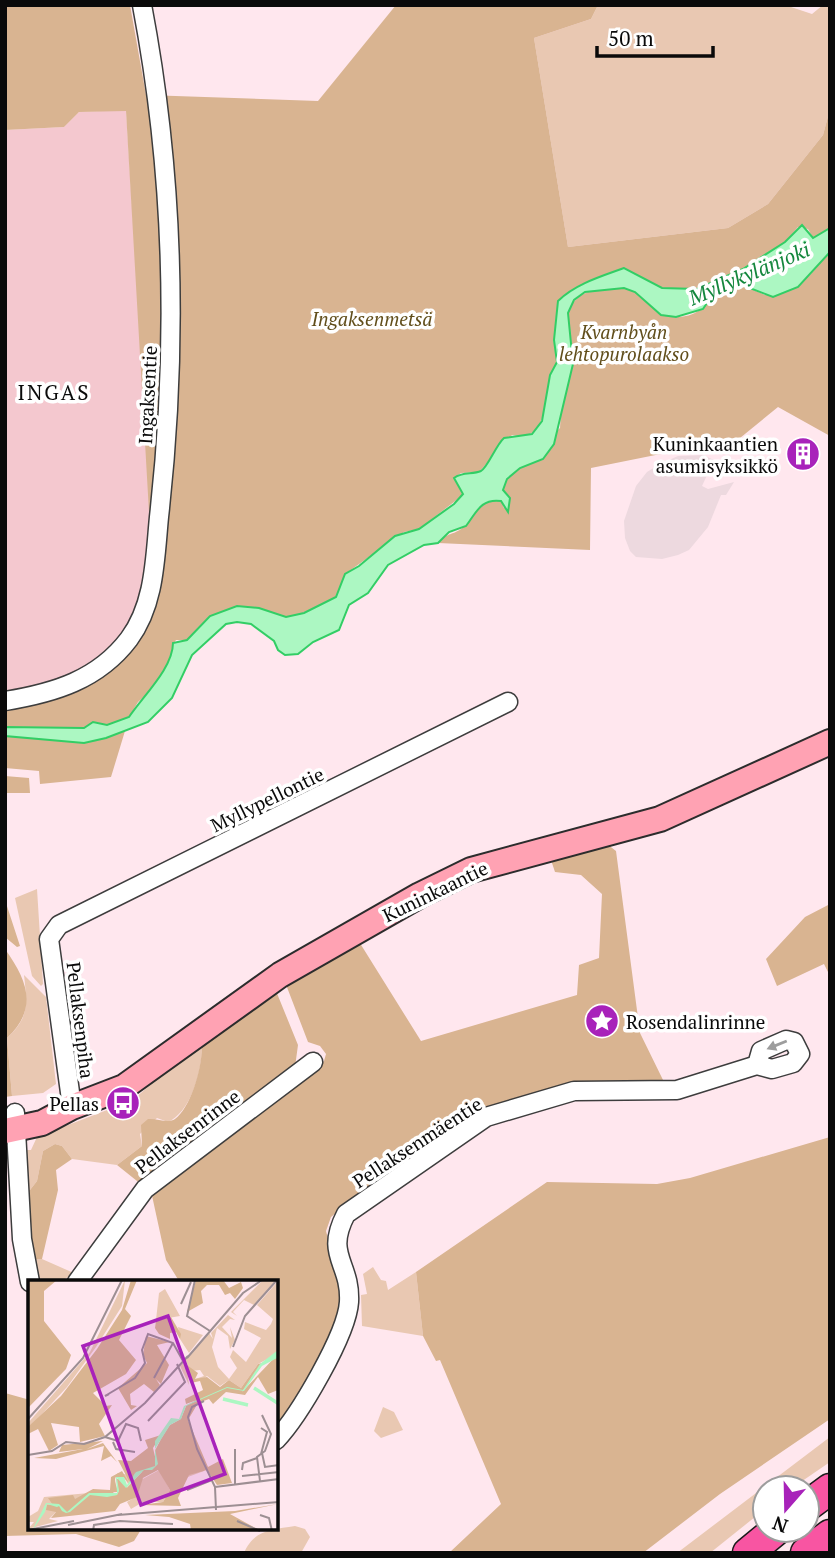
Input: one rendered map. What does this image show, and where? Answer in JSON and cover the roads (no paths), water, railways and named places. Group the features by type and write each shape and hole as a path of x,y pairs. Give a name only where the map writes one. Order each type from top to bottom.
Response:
{"highway":[{"path":"806,1553 830,1535"}],"main road":[{"name":"Kuninkaantie","path":"11,1121 72,1107 124,1087 280,975 461,874 507,859 660,819 830,742"}],"street":[{"name":"Ingaksentie","path":"5,701 44,695 76,684 101,667 129,639 145,611 150,591 165,470 172,307 159,123 142,5"},
{"name":"Myllypellontie","path":"49,939 59,925 508,702"},
{"name":"Pellaksenpiha","path":"49,939 72,1107"},
{"name":"Pellaksenrinne","path":"78,1280 145,1189 313,1062"},
{"name":"Pellaksenmäentie","path":"278,1438 292,1424 347,1317 348,1283 335,1243 336,1232 346,1214 486,1117 574,1091 673,1091 757,1065"},
{"path":"11,1121 22,1239 30,1280"}],"water":[{"name":"Myllykylänjoki","path":"802,225 813,238 830,228 830,252 798,287 773,297 742,285 717,288 703,309 676,317 661,315 635,292 624,288 585,292 574,300 568,313 573,364 554,444 543,459 520,468 507,479 503,490 510,498 508,512 501,501 488,502 466,526 449,532 438,543 424,545 388,565 368,593 349,605 339,630 313,642 298,654 285,655 278,650 274,641 251,624 226,624 192,655 172,698 148,722 106,738 84,743 5,736 5,727 84,728 93,722 107,725 129,717 163,672 173,643 187,640 210,616 237,606 259,608 286,617 304,613 336,597 345,574 359,566 395,536 419,529 454,504 463,494 454,478 481,471 504,438 532,434 542,421 550,375 557,362 554,340 558,301 572,290 624,268 662,288 697,289 743,269 785,242"}],"place":[{"name":"Kuninkaantien asumisyksikkö","path":"803,454"},
{"name":"Rosendalinrinne","path":"602,1021"},
{"name":"Pellas","path":"123,1103"}],"district":[{"name":"INGAS","path":"54,392"}],"park label":[{"name":"Ingaksenmetsä","path":"372,318"},
{"name":"Kvarnbyån lehtopurolaakso","path":"624,342"}]}
